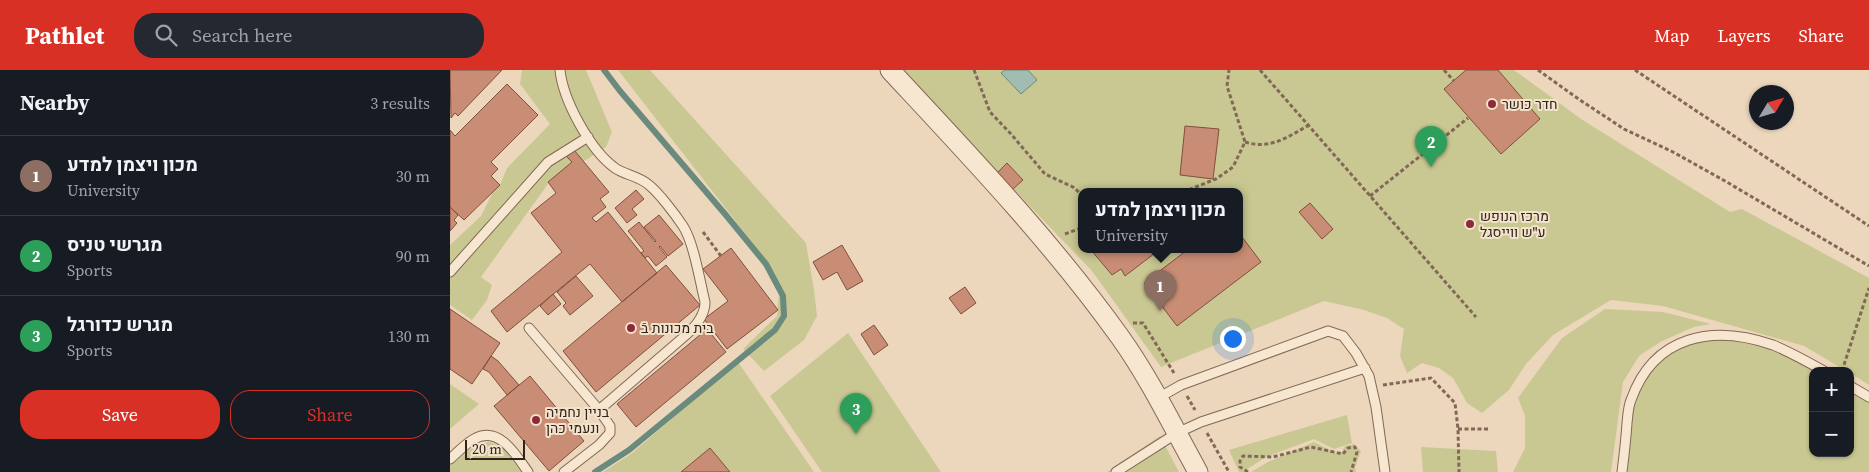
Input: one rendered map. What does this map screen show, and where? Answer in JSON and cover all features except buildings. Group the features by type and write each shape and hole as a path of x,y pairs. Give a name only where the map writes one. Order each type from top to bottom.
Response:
{"street":[{"path":"890,70 1042,238 1121,338 1158,398 1198,472"}],"lane":[{"path":"560,70 575,114 602,156 616,169 636,176 649,185 684,227 705,302 705,308 697,324 686,336 599,410"},
{"path":"450,272 548,162 588,136"},
{"path":"529,328 599,410 610,426 610,433 599,445 564,472"},
{"path":"1158,398 1181,385 1328,331 1343,336 1369,376 1385,472"},
{"path":"1622,472 1630,402 1640,378 1658,357 1681,342 1706,335 1738,337 1772,345 1816,367"},
{"path":"1116,472 1177,433 1201,422 1365,368"},
{"path":"1854,388 1869,397"},
{"path":"450,459 474,439 488,435 506,442 528,472"}],"path":[{"path":"974,70 990,112 1045,174 1073,187 1078,191"},
{"path":"1195,188 1216,179 1233,167 1245,142 1227,86 1229,70"},
{"path":"1260,70 1476,316"},
{"path":"1444,70 1454,81"},
{"path":"1538,70 1624,129 1673,152 1725,181 1869,266"},
{"path":"1635,70 1869,226"},
{"path":"1370,196 1468,118"},
{"path":"1245,142 1255,145 1280,142 1309,125"},
{"path":"1843,367 1869,288"},
{"path":"1372,386 1431,378 1455,402 1458,429 1458,472"},
{"path":"1458,429 1490,429"},
{"path":"1248,472 1240,467 1240,461 1243,456 1273,457 1311,447 1343,454 1348,448 1355,447 1358,452 1351,472"}],"shaded area":[{"path":"522,70 586,70 612,132 606,147 548,184 481,277 492,285 487,300 472,320 450,305 450,245 481,216 495,188 500,185 507,168 550,124 520,84"},
{"path":"618,70 650,70 806,243 817,316 804,340 764,371 743,349 777,316 779,292 766,260"},
{"name":"מרכז הנופש ע\"ש ווייסגל","path":"899,70 1514,70 1581,119 1730,212 1742,209 1869,278 1869,385 1854,376 1854,367 1839,367 1804,346 1663,306 1611,300 1553,335 1526,364 1509,390 1482,413 1467,403 1453,378 1439,368 1422,363 1407,373 1400,356 1404,329 1387,318 1364,310 1324,301 1161,367 1092,271"},
{"path":"1005,70 1028,70 1037,80 1021,94 1001,73"},
{"path":"1605,309 1663,312 1711,324 1694,327 1662,341 1639,356 1623,382 1611,472 1513,472 1525,448 1525,416 1518,398 1562,338"},
{"path":"848,333 941,472 822,472 770,396"},
{"path":"1706,339 1737,341 1771,349 1809,367 1809,457 1854,457 1854,392 1869,401 1869,472 1625,472 1633,403 1643,381 1661,360 1683,345"},
{"path":"738,362 814,472 603,472 631,454"},
{"path":"450,384 479,404 450,429"},
{"path":"1347,415 1352,443 1334,449 1314,439 1266,457 1243,472 1239,472 1229,450"},
{"path":"1160,436 1179,472 1107,472"},
{"path":"490,442 502,447 522,472 450,472 450,465 473,447"},
{"path":"1314,442 1340,455 1345,446 1354,444 1361,451 1355,468 1356,472 1251,472 1268,462"},
{"path":"1421,447 1496,451 1498,472 1423,472"}],"waterway":[{"path":"595,472 629,450 775,330 784,316 783,296 766,264 604,70"}],"place":[{"name":"חדר כושר","path":"1492,104"},
{"name":"מגרשי טניס","path":"1431,167"},
{"name":"מרכז הנופש ע\"ש ווייסגל","path":"1470,224"},
{"name":"מכון ויצמן למדע","path":"1160,311"},
{"name":"בית מכונות בֿ","path":"631,328"},
{"name":"בניין נחמיה ונעמי כהן","path":"536,420"},
{"name":"מגרש כדורגל","path":"856,434"}]}
